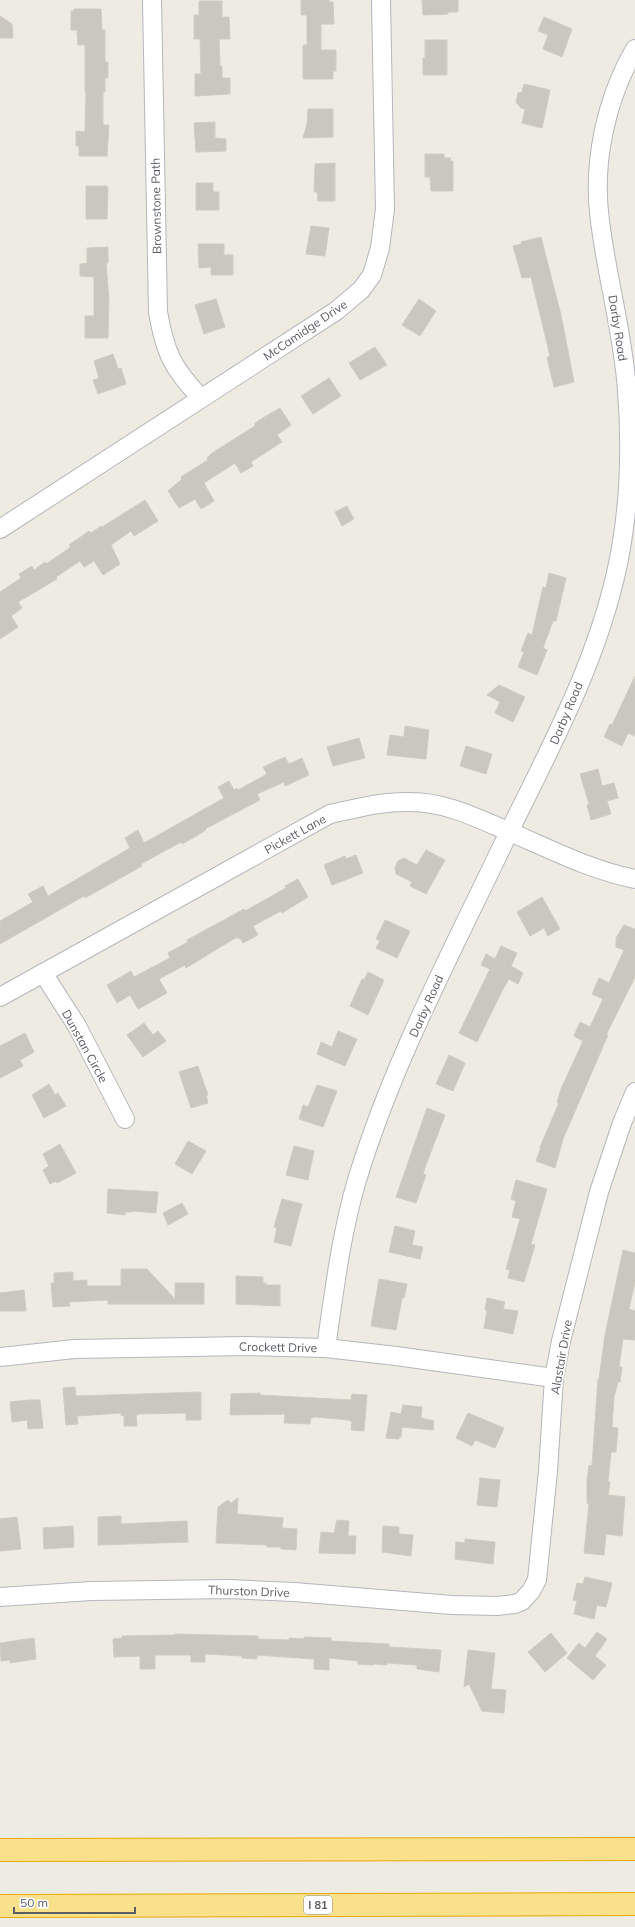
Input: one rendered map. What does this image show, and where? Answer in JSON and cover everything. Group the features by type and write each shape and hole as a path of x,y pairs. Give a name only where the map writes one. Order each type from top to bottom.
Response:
{"highway":[{"path":"0,1850 635,1849"},
{"name":"I 81","path":"0,1906 635,1904"}],"street":[{"name":"Brownstone Path","path":"152,0 158,312 161,332 173,365 184,381 201,398"},
{"name":"McCamidge Drive","path":"0,529 336,311 361,290 372,274 380,248 385,209 381,0"},
{"name":"Darby Road","path":"326,1348 343,1243 356,1182 376,1124 424,1008 509,831 561,728 599,634 611,596 621,548 629,482 627,389 611,278 600,221 598,190 601,147 609,113 626,65 635,49"},
{"name":"Pickett Lane","path":"0,997 330,814 373,804 411,802 435,804 460,811 509,831 581,864 635,879"},
{"name":"Dunstan Circle","path":"43,973 77,1026 125,1119"},
{"name":"Alastair Drive","path":"497,1606 515,1604 522,1601 531,1591 537,1580 548,1471 554,1378 561,1341 599,1192 622,1123 635,1092"},
{"name":"Crockett Drive","path":"0,1357 74,1350 247,1346 326,1348 396,1356 554,1378"},
{"name":"Thurston Drive","path":"0,1597 91,1591 229,1589 294,1592 452,1605 497,1606"}],"building":[{"path":"301,0 329,0 329,2 333,2 334,24 321,24 321,50 336,50 336,71 333,71 333,79 303,79 303,45 307,45 307,15 301,15"},
{"path":"422,0 458,0 458,12 423,15"},
{"path":"199,1 222,1 222,17 229,17 230,39 219,39 222,78 230,78 230,94 195,96 195,74 201,74 200,39 194,39 194,15 199,15"},
{"path":"74,9 101,9 102,30 105,30 105,62 108,62 108,78 105,78 105,92 103,92 103,125 109,125 107,156 79,156 79,146 76,146 76,131 85,132 86,92 85,45 78,45 77,30 71,30 71,11 74,11"},
{"path":"0,16 12,24 13,38 0,38"},
{"path":"544,17 572,29 562,57 543,49 548,35 538,31"},
{"path":"425,40 447,40 447,75 423,75"},
{"path":"524,84 550,90 542,128 522,123 525,109 521,108 516,102 518,93 522,92"},
{"path":"308,109 333,109 333,137 303,138 307,124"},
{"path":"215,122 215,138 226,139 226,151 196,152 194,123"},
{"path":"425,154 444,154 444,158 451,158 450,161 453,161 453,191 431,191 430,177 425,177"},
{"path":"335,163 335,201 318,201 317,192 314,192 315,164"},
{"path":"196,183 213,183 213,192 219,192 219,210 196,210"},
{"path":"86,186 107,186 107,219 86,219"},
{"path":"311,226 329,228 325,256 306,254"},
{"path":"541,237 561,315 574,382 554,387 547,357 550,356 531,277 522,278 513,246 522,244 521,242"},
{"path":"198,244 224,244 224,255 233,255 233,275 211,275 211,267 199,268"},
{"path":"108,247 108,263 106,263 109,300 108,338 85,338 85,316 94,316 94,277 80,276 80,264 87,263 87,248"},
{"path":"216,299 225,327 204,334 195,305"},
{"path":"419,299 436,311 420,336 402,325"},
{"path":"375,347 387,365 360,380 349,363"},
{"path":"113,354 118,369 121,368 126,384 98,394 93,380 99,378 94,361"},
{"path":"329,378 341,396 313,414 301,396"},
{"path":"280,408 291,425 277,435 282,442 251,462 253,466 241,473 235,463 204,483 214,501 201,509 195,499 179,508 168,491 182,479 181,477 208,460 207,458 212,453 255,426 255,423"},
{"path":"145,500 158,521 134,536 131,531 111,545 120,564 103,575 94,561 84,567 80,561 56,577 57,579 18,602 22,608 11,616 18,627 0,639 0,592 21,578 19,574 32,566 34,570 45,562 46,564 71,547 69,545 89,531 91,533 101,526 102,527"},
{"path":"347,506 354,519 342,526 335,512"},
{"path":"549,573 566,578 556,621 553,621 543,648 547,650 537,675 518,667 524,652 521,651 528,633 532,635 543,587 546,588"},
{"path":"635,676 635,736 628,733 622,746 604,737 610,724 612,725"},
{"path":"499,685 525,697 513,722 495,713 500,702 487,695"},
{"path":"405,726 429,730 426,759 387,755 390,735 404,737"},
{"path":"359,738 365,758 333,766 327,747"},
{"path":"466,746 492,754 486,774 460,766"},
{"path":"285,757 289,764 302,758 309,775 285,786 284,782 257,794 260,800 205,829 206,830 182,844 181,842 141,864 142,866 85,898 84,896 0,944 0,921 33,902 28,894 43,886 48,896 130,848 125,838 138,830 144,843 224,798 218,787 229,781 234,790 237,788 238,790 267,774 263,767"},
{"path":"598,769 602,786 614,783 618,798 607,801 611,814 591,820 587,805 589,804 580,774"},
{"path":"426,850 445,860 426,894 410,886 412,882 396,874 395,867 398,861 404,858 417,865"},
{"path":"356,855 363,873 332,885 324,865 345,856 346,859"},
{"path":"298,879 308,897 282,913 281,911 253,926 258,935 243,943 240,938 238,939 237,937 186,968 185,965 159,979 167,993 138,1009 130,995 117,1003 107,985 131,971 134,977 170,958 168,953 188,942 187,940 244,909 245,911 286,888 285,886"},
{"path":"542,897 560,929 548,936 544,928 530,936 517,912"},
{"path":"385,920 410,931 397,958 376,948 380,941 376,939"},
{"path":"624,925 635,929 635,977 606,1035 608,1035 563,1139 555,1168 536,1161 540,1147 559,1103 557,1102 561,1089 583,1041 574,1036 580,1022 590,1027 603,999 592,994 599,978 609,983 624,950 616,947 616,938"},
{"path":"501,946 517,953 511,966 523,973 518,984 509,979 477,1042 459,1033 490,969 481,965 486,954 495,959"},
{"path":"368,972 384,980 368,1015 350,1006 362,979 364,980"},
{"path":"144,1023 153,1035 158,1031 166,1041 143,1057 127,1035"},
{"path":"338,1031 357,1039 345,1066 317,1054 321,1042 332,1047"},
{"path":"25,1033 34,1052 20,1060 23,1066 0,1078 0,1046"},
{"path":"449,1055 465,1063 453,1091 436,1084"},
{"path":"198,1066 208,1095 206,1095 208,1103 191,1108 179,1072"},
{"path":"49,1084 55,1095 58,1093 66,1106 44,1118 32,1095"},
{"path":"317,1085 337,1091 323,1127 299,1119 303,1105 308,1107"},
{"path":"427,1108 445,1115 423,1174 426,1175 416,1203 396,1197"},
{"path":"188,1141 206,1151 192,1174 175,1164"},
{"path":"60,1144 76,1173 57,1183 56,1181 50,1184 43,1170 49,1166 43,1154"},
{"path":"294,1146 314,1151 308,1180 286,1175"},
{"path":"516,1180 547,1189 531,1244 535,1245 524,1282 508,1278 510,1270 506,1269 520,1219 512,1217 516,1201 511,1199"},
{"path":"108,1189 158,1192 156,1213 132,1211 125,1212 125,1215 107,1213"},
{"path":"282,1199 302,1204 291,1246 274,1242 277,1228 274,1227"},
{"path":"182,1203 188,1214 168,1225 163,1213"},
{"path":"395,1226 415,1231 412,1245 423,1247 420,1259 389,1252"},
{"path":"623,1250 635,1253 635,1282 629,1309 635,1311 635,1340 623,1339 619,1367 622,1367 620,1382 618,1382 614,1397 612,1427 618,1428 616,1452 611,1452 608,1481 610,1482 608,1495 625,1497 622,1536 606,1534 604,1555 584,1553 589,1504 587,1503 587,1480 589,1465 592,1466 598,1379 605,1335"},
{"path":"121,1269 147,1269 175,1299 175,1283 204,1283 204,1304 108,1304 108,1300 69,1302 70,1306 53,1307 51,1283 54,1283 54,1273 73,1272 73,1281 87,1280 87,1286 121,1286"},
{"path":"236,1276 263,1277 263,1283 266,1283 266,1285 280,1285 280,1306 236,1304"},
{"path":"379,1279 407,1284 404,1298 402,1298 396,1330 371,1326"},
{"path":"24,1290 26,1311 0,1311 0,1293"},
{"path":"487,1298 505,1302 503,1309 518,1311 513,1334 484,1328 487,1311 485,1310"},
{"path":"75,1387 76,1396 201,1392 201,1420 186,1420 186,1413 139,1414 136,1415 137,1426 124,1426 124,1415 121,1416 121,1413 77,1416 78,1424 66,1425 63,1388"},
{"path":"260,1393 260,1395 351,1400 352,1394 367,1395 364,1431 351,1430 352,1422 349,1420 315,1417 311,1418 310,1424 284,1423 285,1414 230,1415 231,1394"},
{"path":"40,1400 43,1428 28,1429 27,1420 12,1422 10,1402"},
{"path":"403,1405 422,1407 421,1418 434,1421 433,1430 402,1427 401,1437 399,1437 399,1439 386,1438 391,1412 401,1414"},
{"path":"468,1413 504,1428 495,1448 475,1440 472,1446 456,1438"},
{"path":"480,1478 500,1480 497,1507 477,1505"},
{"path":"238,1498 237,1514 283,1518 282,1528 297,1529 296,1550 281,1549 281,1547 267,1547 267,1545 216,1543 218,1507 228,1500 231,1503"},
{"path":"121,1516 121,1524 187,1521 188,1542 98,1545 98,1517"},
{"path":"17,1517 21,1549 0,1551 0,1519"},
{"path":"337,1520 349,1521 348,1536 356,1536 355,1554 319,1553 321,1532 334,1533"},
{"path":"73,1526 74,1547 44,1549 43,1528"},
{"path":"383,1526 399,1527 399,1534 413,1535 411,1556 382,1552"},
{"path":"465,1539 495,1542 493,1564 455,1559 456,1542 465,1543"},
{"path":"585,1577 612,1583 606,1607 597,1605 594,1619 574,1614 577,1601 573,1600 577,1583 583,1584"},
{"path":"597,1632 607,1639 595,1656 606,1665 593,1680 567,1658 579,1643 585,1648"},
{"path":"551,1633 567,1653 545,1672 528,1652"},
{"path":"175,1634 258,1636 258,1639 289,1640 289,1638 304,1639 304,1637 331,1638 331,1641 389,1644 389,1647 441,1650 439,1672 417,1669 417,1665 387,1663 387,1665 358,1664 358,1661 329,1658 329,1670 314,1669 314,1659 257,1655 257,1659 242,1658 242,1656 205,1654 205,1662 191,1662 191,1655 155,1655 155,1669 140,1669 140,1656 114,1657 113,1639 122,1638 122,1636"},
{"path":"34,1638 36,1659 10,1663 10,1660 1,1661 0,1643"},
{"path":"468,1650 495,1653 491,1689 506,1690 504,1713 482,1711 469,1684 464,1687"}]}
